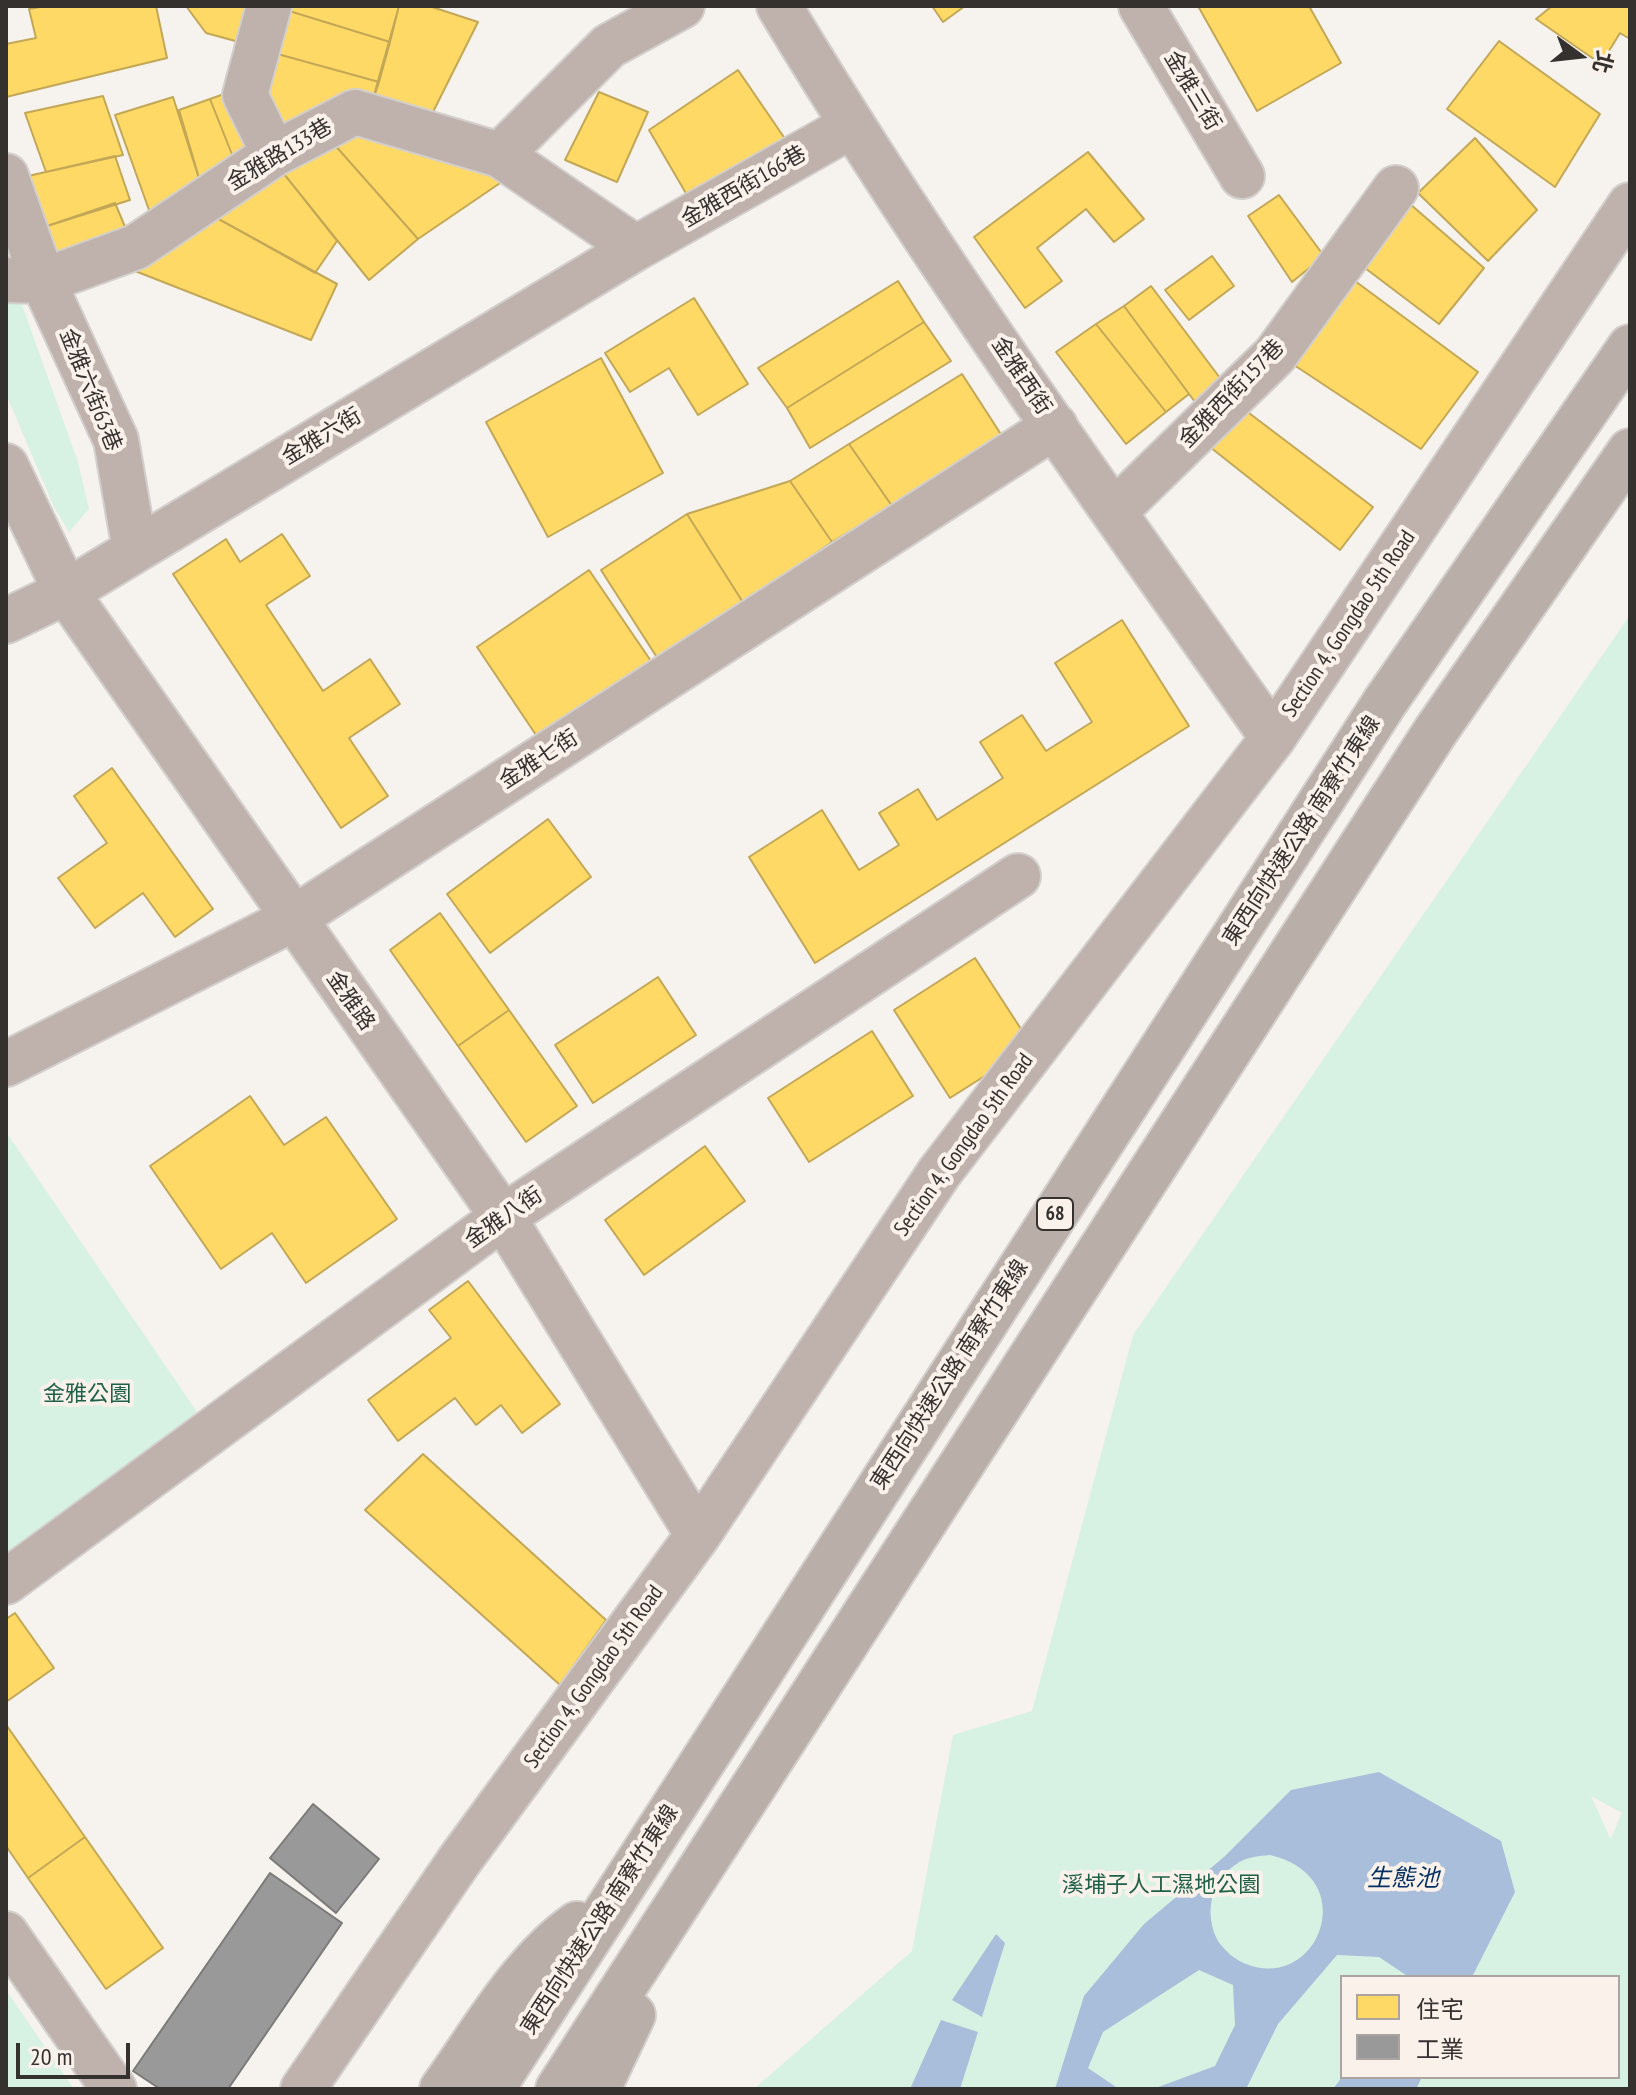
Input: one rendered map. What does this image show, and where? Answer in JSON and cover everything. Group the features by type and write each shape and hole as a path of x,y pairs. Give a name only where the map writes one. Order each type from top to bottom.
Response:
{"highway":[{"name":"東西向快速公路 南寮竹東線","path":"492,2089 1385,702 1630,347"},
{"path":"558,2089 1435,732 1630,451"},
{"path":"442,2089 516,1986 560,1936 612,1900"},
{"path":"598,2089 633,2016 661,1927"}],"street":[{"path":"269,6 245,95 274,154"},
{"path":"500,155 609,46 682,6"},
{"name":"金雅西街","path":"779,6 851,126 1114,512 1273,738"},
{"name":"金雅三街","path":"1141,6 1242,176"},
{"name":"金雅路133巷","path":"25,280 136,247 274,154 355,112 500,155 636,248"},
{"name":"金雅西街166巷","path":"636,248 851,126"},
{"name":"金雅六街63巷","path":"6,176 25,280 116,440 135,550"},
{"name":"金雅西街157巷","path":"1114,512 1275,355 1396,188"},
{"name":"Section 4, Gongdao 5th Road","path":"303,2089 459,1861 698,1535 939,1173 1273,738 1630,205"},
{"name":"金雅六街","path":"6,621 66,592 636,248"},
{"name":"金雅七街","path":"6,1064 293,919 1055,426"},
{"name":"金雅路","path":"6,466 66,592 503,1217 698,1535"},
{"name":"金雅八街","path":"6,1582 503,1217 1018,876"},
{"path":"6,1934 114,2089"}],"green space":[{"path":"6,260 78,462 89,509 69,532 54,507 6,394"},
{"name":"溪埔子人工濕地公園","path":"1630,615 1630,2089 754,2089 912,1951 953,1735 1032,1711 1133,1335","holes":["1591,1796 1622,1813 1610,1838"]},
{"name":"金雅公園","path":"6,1132 197,1412 164,1440 6,1556"},
{"path":"6,1990 74,2089 6,2089"}],"water":[{"name":"生態池","path":"1379,1772 1501,1841 1515,1892 1473,1975 1406,1975 1379,1957 1337,1955 1278,2024 1246,2089 1153,2089 1215,2066 1235,2025 1233,1985 1199,1970 1103,2032 1088,2068 1119,2089 1055,2089 1084,1996 1144,1924 1224,1857 1291,1790","holes":["1270,1855 1299,1867 1316,1885 1323,1907 1320,1929 1310,1948 1293,1962 1272,1969 1246,1964 1218,1941 1211,1921 1212,1900 1220,1880 1239,1862"]},
{"path":"996,1934 1005,1943 982,2017 952,2000"},
{"path":"941,2020 978,2032 960,2089 910,2089"},
{"path":"1340,2079 1421,2079 1416,2089 1333,2089"}],"building: 住宅":[{"path":"46,6 156,6 167,58 6,97 6,44 36,38 29,9"},
{"path":"186,6 261,6 250,45 206,33"},
{"path":"287,6 399,6 390,42 286,10"},
{"path":"399,6 429,6 478,22 427,124 371,106"},
{"path":"932,6 965,6 943,22"},
{"path":"1198,6 1309,6 1341,63 1257,111"},
{"path":"1552,6 1630,6 1630,39 1620,33 1601,64 1536,19"},
{"path":"286,10 390,42 379,82 274,53"},
{"path":"1499,41 1600,114 1555,187 1447,109"},
{"path":"274,53 379,82 371,106 282,137 258,97"},
{"path":"738,70 792,149 694,207 649,130"},
{"path":"235,90 265,152 237,167 210,99"},
{"path":"599,92 648,112 617,182 565,160"},
{"path":"103,96 123,155 46,172 25,113"},
{"path":"173,97 202,188 153,221 115,115"},
{"path":"210,99 237,167 202,188 179,110"},
{"path":"366,126 506,179 418,239 333,143"},
{"path":"1475,138 1537,210 1488,261 1418,193"},
{"path":"333,143 418,239 369,280 284,174"},
{"path":"1088,152 1144,219 1114,242 1086,209 1037,248 1062,281 1025,308 974,237"},
{"path":"115,156 130,200 41,228 24,177"},
{"path":"284,174 337,241 315,273 213,216"},
{"path":"1279,195 1324,256 1292,282 1248,216"},
{"path":"115,203 131,241 57,266 41,228"},
{"path":"1410,204 1484,268 1439,324 1361,265"},
{"path":"213,216 337,284 311,340 130,269"},
{"path":"1212,256 1234,286 1189,320 1165,290"},
{"path":"898,281 924,322 787,408 758,368"},
{"path":"1355,281 1478,372 1421,449 1294,365"},
{"path":"1151,286 1220,378 1195,402 1124,306"},
{"path":"694,298 748,384 698,415 669,368 630,392 605,353"},
{"path":"1124,306 1189,394 1166,412 1096,324"},
{"path":"924,322 951,361 810,448 787,408"},
{"path":"1096,324 1166,412 1126,444 1056,352"},
{"path":"601,358 663,473 548,537 486,422"},
{"path":"962,374 1004,439 892,506 849,444"},
{"path":"1245,410 1373,507 1340,550 1210,447"},
{"path":"849,444 892,506 832,542 790,481"},
{"path":"790,481 832,542 744,604 687,514"},
{"path":"687,514 744,604 658,659 601,570"},
{"path":"282,534 310,576 266,605 323,691 370,659 400,704 349,738 388,796 341,828 173,574 226,539 240,562"},
{"path":"589,570 655,667 542,744 477,647"},
{"path":"1122,620 1189,726 815,963 749,857 822,810 859,870 899,845 879,813 918,789 937,820 1003,778 980,742 1022,715 1046,751 1092,722 1055,663"},
{"path":"112,768 213,909 175,937 143,893 95,928 58,878 107,843 74,796"},
{"path":"548,819 591,877 490,953 447,894"},
{"path":"440,913 509,1010 458,1046 390,950"},
{"path":"975,958 1032,1046 950,1098 894,1010"},
{"path":"658,977 696,1035 593,1103 555,1045"},
{"path":"509,1010 577,1106 526,1142 458,1046"},
{"path":"872,1031 913,1096 809,1162 768,1098"},
{"path":"250,1096 284,1145 326,1117 397,1219 306,1283 272,1233 221,1269 150,1166"},
{"path":"705,1146 745,1201 644,1275 605,1220"},
{"path":"468,1281 560,1404 522,1433 501,1405 476,1425 455,1398 398,1441 368,1400 451,1338 429,1310"},
{"path":"423,1454 606,1620 560,1685 365,1510"},
{"path":"15,1613 54,1668 6,1702 6,1619"},
{"path":"7,1726 85,1837 28,1878 6,1846"},
{"path":"85,1837 163,1948 106,1989 28,1878"}],"building: 工業":[{"path":"313,1804 379,1859 336,1913 270,1858"},
{"path":"270,1873 342,1923 228,2089 160,2089 133,2071"}]}
